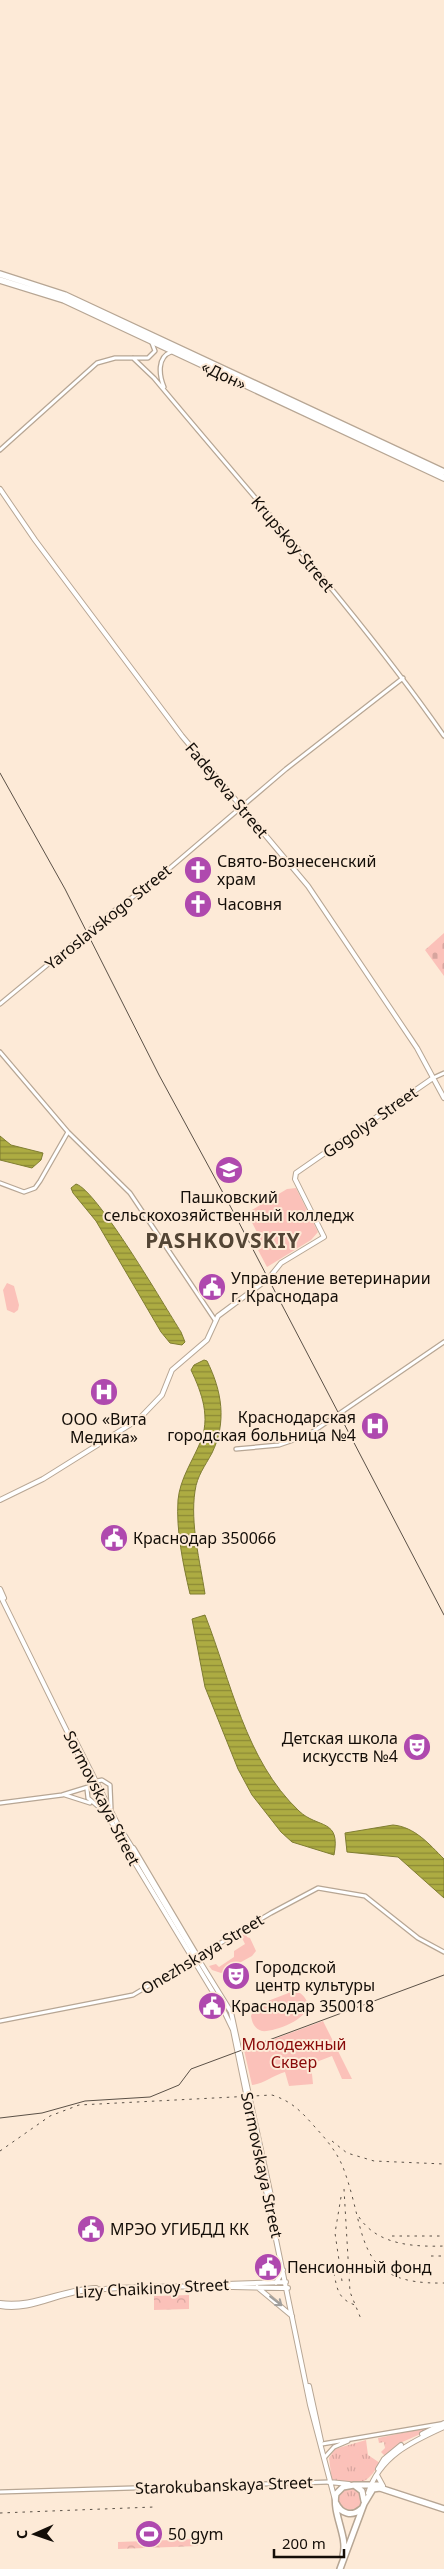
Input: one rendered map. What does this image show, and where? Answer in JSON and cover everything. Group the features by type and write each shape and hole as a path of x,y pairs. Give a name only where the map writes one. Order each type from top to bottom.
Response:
{"highway":[{"name":"«Дон»","path":"0,274 50,289 74,299 444,472"},
{"name":"«Дон»","path":"0,280 64,300 444,478"},
{"name":"Sormovskaya Street","path":"133,1849 195,1958"}],"main road":[{"name":"Fadeyeva Street","path":"0,489 35,540 182,736 308,886 417,1048 444,1098"},
{"name":"Gogolya Street","path":"215,1320 220,1314 269,1278 281,1263 324,1237 295,1179 296,1173 433,1078"},
{"path":"0,1500 43,1479 120,1432 149,1411 162,1395 172,1370 202,1347 211,1334 215,1320"},
{"name":"Sormovskaya Street","path":"0,1589 94,1781"},
{"name":"Sormovskaya Street","path":"0,1595 105,1803 113,1824 195,1958 231,2012 236,2028 293,2317 336,2503 344,2548 339,2569"},
{"name":"Sormovskaya Street","path":"105,1803 133,1849"},
{"name":"Sormovskaya Street","path":"195,1958 233,2030 287,2282"},
{"path":"276,2283 284,2269"},
{"name":"Lizy Chaikinoy Street","path":"0,2304 32,2302 82,2289 287,2282"},
{"path":"257,2287 293,2317"},
{"name":"Lizy Chaikinoy Street","path":"0,2304 28,2306 80,2292 257,2287 288,2288"},
{"name":"Sormovskaya Street","path":"288,2288 330,2482"},
{"path":"363,2485 372,2479 384,2459 395,2449 432,2427 443,2425"},
{"path":"339,2569 377,2474 399,2449 443,2425"},
{"path":"377,2474 377,2479 383,2486"},
{"name":"Starokubanskaya Street","path":"330,2482 383,2486 444,2507"},
{"path":"351,2485 363,2492 364,2504 358,2511 349,2514 341,2511 336,2503 339,2489 351,2485"},
{"name":"Starokubanskaya Street","path":"368,2493 375,2488 380,2488 444,2507"},
{"path":"343,2542 351,2541"}],"street":[{"path":"139,335 154,346 153,358"},
{"path":"168,394 163,385 160,363 164,355 174,352"},
{"path":"0,450 97,364 115,358 153,358 160,363"},
{"name":"Krupskoy Street","path":"133,358 147,370 168,394 403,678 444,736"},
{"path":"147,370 145,362 153,358"},
{"path":"154,378 161,372"},
{"name":"Yaroslavskogo Street","path":"0,1004 103,919 157,879 286,768 403,678"},
{"path":"0,1052 68,1132 130,1193 215,1320"},
{"name":"Gogolya Street","path":"433,1078 444,1073"},
{"path":"0,1183 24,1192 35,1188 68,1132"},
{"path":"236,1449 280,1445 308,1434 444,1342"},
{"path":"0,1803 62,1795 88,1787 94,1781 104,1780 109,1784 112,1791 111,1812"},
{"path":"88,1787 87,1797 106,1812 113,1824"},
{"path":"62,1795 95,1804 105,1803 111,1798"},
{"name":"Onezhskaya Street","path":"0,2021 133,1995 312,1890 324,1888 358,1894 378,1904 414,1936 444,1952"},
{"path":"322,2444 432,2427"},
{"path":"325,2457 334,2447 351,2440"},
{"name":"Starokubanskaya Street","path":"0,2492 330,2482"}],"green space":[{"path":"444,933 444,976 425,950"},
{"path":"296,1188 318,1232 311,1240 267,1267 258,1250 262,1248 258,1240 260,1238 247,1213 287,1189"},
{"path":"7,1283 14,1286 19,1305 18,1310 14,1313 7,1310 3,1290"},
{"path":"245,1930 256,1951 252,1956 221,1973 212,1970 209,1966 216,1964 219,1967 234,1957 234,1951 245,1944 242,1938 234,1942 231,1938"},
{"path":"291,1992 300,1993 307,2001 307,2008 303,2015 296,2021 277,2029 262,2031 256,2027 251,2016 255,2006"},
{"name":"Молодежный Сквер","path":"323,2021 352,2079 342,2079 332,2056 311,2064 313,2084 289,2086 285,2072 252,2085 244,2050"},
{"path":"189,2295 189,2309 154,2310 154,2296"},
{"path":"431,2427 432,2429 400,2443 385,2456 381,2452 385,2448 384,2442 379,2443 378,2438"},
{"path":"366,2440 368,2455 380,2463 375,2471 370,2477 361,2482 332,2481 329,2458 335,2449"},
{"path":"350,2488 359,2491 362,2500 359,2509 350,2512 341,2509 338,2500 341,2491"},
{"path":"198,2539 198,2546 118,2549 118,2542"}],"shaded area":[{"path":"0,1136 11,1145 43,1153 41,1160 32,1168 0,1160"},
{"path":"76,1184 86,1191 99,1206 130,1251 181,1332 185,1342 182,1345 170,1343 161,1332 96,1221 73,1193 71,1188"},
{"path":"204,1360 207,1361 216,1384 221,1407 221,1418 217,1441 202,1471 195,1491 196,1542 205,1594 190,1594 179,1535 178,1500 179,1492 200,1443 205,1424 202,1397 191,1370 194,1365"},
{"path":"205,1615 252,1744 265,1768 281,1791 299,1811 306,1817 331,1830 335,1843 334,1855 292,1842 281,1832 252,1795 238,1769 205,1687 192,1619"},
{"path":"393,1825 401,1826 415,1833 444,1859 444,1898 398,1857 347,1852 345,1833"}],"tram line":[{"path":"0,773 65,889 159,1075 235,1215 444,1615"},
{"path":"0,2118 42,2113 85,2101 150,2097 179,2085 191,2069 444,1975"}],"railway":[{"path":"0,2151 50,2116 79,2105 272,2095 285,2100 300,2111 335,2152 344,2170 362,2235 369,2252 379,2265 393,2275 415,2281 444,2283"},
{"path":"332,2141 347,2153 374,2161 444,2164"},
{"path":"344,2189 350,2292 361,2319"},
{"path":"341,2197 335,2233 342,2281"},
{"path":"359,2217 367,2226 386,2239 409,2245 444,2246"},
{"path":"392,2236 444,2236"},
{"path":"431,2256 444,2256"},
{"path":"334,2273 339,2293 345,2300 355,2305"},
{"path":"0,2513 154,2507"}],"place":[{"name":"Свято-Вознесенский храм","path":"198,870"},
{"name":"Часовня","path":"198,904"},
{"name":"Пашковский сельскохозяйственный колледж","path":"229,1170"},
{"name":"Управление ветеринарии г. Краснодара","path":"212,1287"},
{"name":"ООО «Вита Медика»","path":"104,1392"},
{"name":"Краснодарская городская больница №4","path":"375,1426"},
{"name":"Краснодар 350066","path":"114,1538"},
{"name":"Детская школа искусств №4","path":"417,1747"},
{"name":"Городской центр культуры","path":"236,1976"},
{"name":"Краснодар 350018","path":"212,2006"},
{"name":"МРЭО УГИБДД КК","path":"91,2229"},
{"name":"Пенсионный фонд","path":"268,2267"},
{"name":"50 gym","path":"149,2534"}],"district":[{"name":"PASHKOVSKIY","path":"223,1241"}]}
